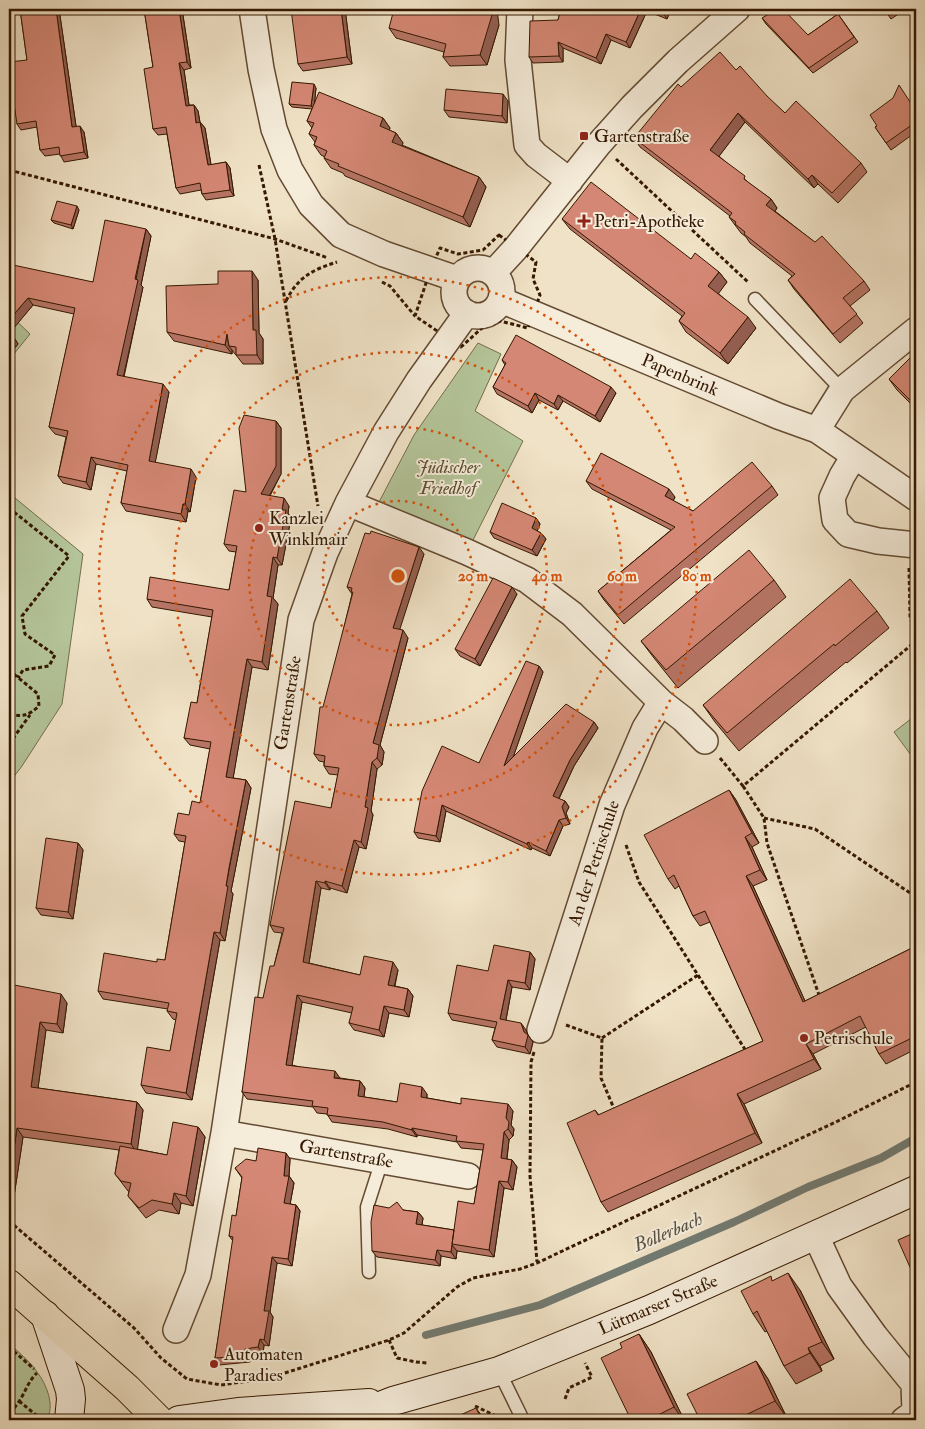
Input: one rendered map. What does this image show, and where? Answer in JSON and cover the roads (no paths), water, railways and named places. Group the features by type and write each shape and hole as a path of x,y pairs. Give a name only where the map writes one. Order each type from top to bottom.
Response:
{"main road":[{"name":"Lütmarser Straße","path":"344,1420 393,1401 499,1371 649,1310 916,1190"},
{"path":"9,1284 127,1388 158,1420"},
{"path":"45,1315 70,1390 69,1420"},
{"name":"Lütmarser Straße","path":"179,1420 238,1412 393,1401"}],"street":[{"path":"252,9 261,69 274,129 290,170 310,205 341,235 384,254 457,279"},
{"path":"520,9 518,60 527,145 536,155 570,181"},
{"path":"494,272 516,248 598,145 632,106 678,61 738,9"},
{"path":"474,267 483,267 494,272 500,281 503,291 498,307 482,316 467,313 460,308 455,298 454,289 457,279 466,270 474,267"},
{"name":"Papenbrink","path":"501,300 778,416 817,430 916,498"},
{"name":"Gartenstraße","path":"176,1330 198,1276 224,1133 301,620 325,553 348,503 386,432 419,380 467,313"},
{"path":"817,430 842,390 916,330"},
{"path":"854,456 832,498 835,520 848,534 878,541 916,545"},
{"path":"348,503 467,552 527,580 572,614 661,702 683,719 705,741"},
{"name":"An der Petrischule","path":"542,1024 612,805 645,728 661,702"},
{"name":"Gartenstraße","path":"224,1133 468,1176"},
{"path":"816,1236 839,1286 875,1336 915,1383 915,1412 904,1420"}],"lane":[{"path":"754,299 842,390"},
{"path":"369,1272 367,1207 382,1160"},
{"path":"499,1371 523,1420"}],"waterway":[{"name":"Bollerbach","path":"426,1335 540,1305 734,1222 808,1187 881,1158 916,1138"}],"place":[{"name":"Gartenstraße","path":"584,136"},
{"name":"Petri-Apotheke","path":"584,221"},
{"name":"Kanzlei Winklmair","path":"259,528"},
{"name":"Petrischule","path":"804,1038"},
{"name":"Automaten Paradies","path":"214,1364"}],"park label":[{"name":"Jüdischer Friedhof","path":"448,477"}]}
